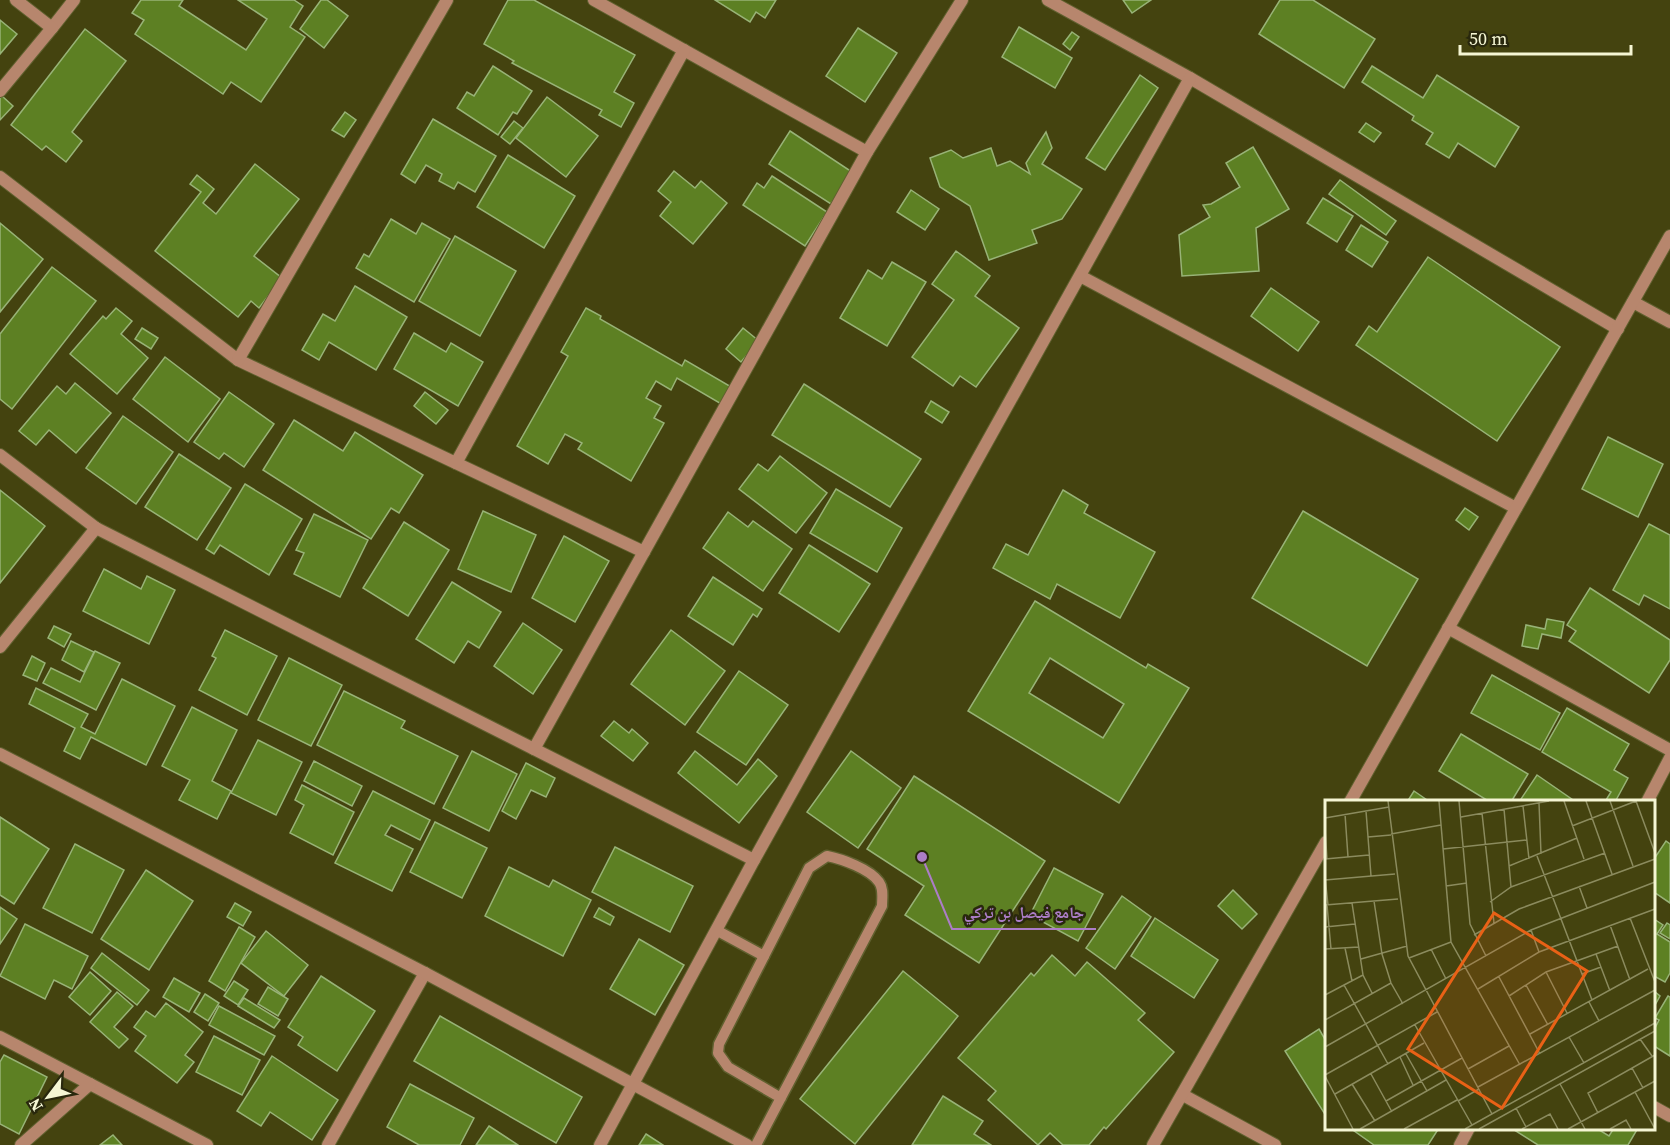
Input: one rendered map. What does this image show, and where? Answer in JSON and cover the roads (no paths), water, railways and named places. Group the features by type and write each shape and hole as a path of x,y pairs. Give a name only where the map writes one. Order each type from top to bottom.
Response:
{"street":[{"path":"16,0 52,27"},
{"path":"0,91 74,0"},
{"path":"238,360 447,0"},
{"path":"594,0 867,152"},
{"path":"534,749 867,152 962,0"},
{"path":"1048,0 1190,78 1618,329"},
{"path":"456,463 684,50"},
{"path":"600,1145 754,860 1082,277 1190,78"},
{"path":"0,177 238,360 644,552"},
{"path":"1351,800 1670,236"},
{"path":"1082,277 1516,508"},
{"path":"1632,302 1670,322"},
{"path":"0,455 96,528 754,860"},
{"path":"0,647 96,528"},
{"path":"1448,628 1670,750"},
{"path":"0,754 425,973 747,1145"},
{"path":"1648,800 1670,758"},
{"path":"1153,1145 1325,844"},
{"path":"328,1145 425,973"},
{"path":"0,1037 207,1145"},
{"path":"21,1145 90,1084"},
{"path":"1183,1095 1275,1145"},
{"path":"1655,1108 1670,1116"},
{"path":"1460,1145 1468,1130"}],"lane":[{"path":"756,1145 781,1098 882,906 883,891 880,883 874,877 838,858 827,856 809,868 719,1044 718,1053 728,1067 781,1098"},
{"path":"716,930 764,956"}],"place":[{"name":"جامع فيصل بن تركي","path":"922,857"}]}
